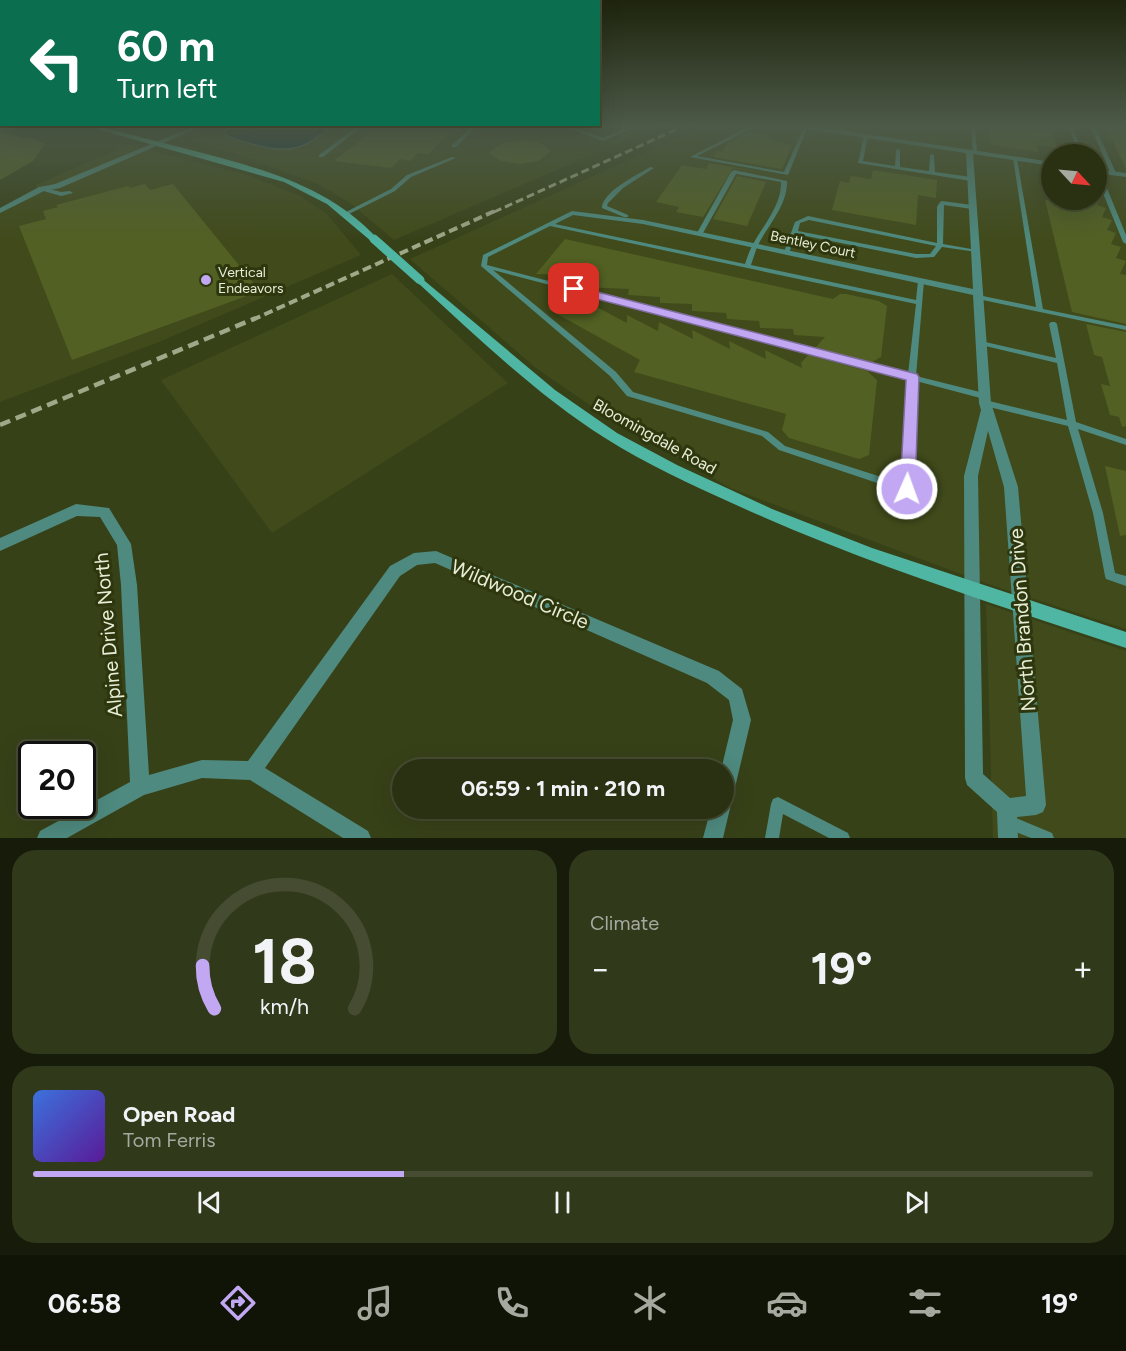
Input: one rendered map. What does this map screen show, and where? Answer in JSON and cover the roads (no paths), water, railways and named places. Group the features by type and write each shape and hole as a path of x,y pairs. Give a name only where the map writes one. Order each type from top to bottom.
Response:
{"main road":[{"name":"Bloomingdale Road","path":"231,164 287,180 323,197 375,239 538,385 600,428 643,453 775,518 973,590 1126,640"}],"street":[{"path":"42,189 43,184 88,164"},
{"path":"0,211 42,189 57,186 108,164"},
{"name":"North Brandon Drive","path":"972,164 972,207 985,403 1011,487 1036,805 1007,822 974,778 971,476 985,403"},
{"path":"1107,172 1126,175"},
{"path":"67,173 79,177"},
{"name":"Bentley Court","path":"643,222 921,280 978,295"},
{"name":"Alpine Drive North","path":"0,545 76,510 104,512 123,544 129,585 140,787"},
{"name":"Wildwood Circle","path":"252,771 395,571 414,559 436,557 713,677 736,695 742,720 733,759"},
{"path":"47,838 140,787 202,769 252,771 362,838"},
{"path":"713,838 718,819"}],"lane":[{"path":"345,214 393,190 410,176 439,164"},
{"path":"731,164 786,174 790,164"},
{"path":"873,164 971,179"},
{"path":"932,164 932,173"},
{"path":"1016,164 1040,310"},
{"path":"1109,164 1113,173"},
{"path":"643,222 604,207 605,203 621,187 652,168"},
{"path":"700,234 734,172 784,181 785,186 773,214 755,245 747,267"},
{"path":"42,189 61,194 70,193"},
{"path":"1107,195 1126,242"},
{"path":"794,232 916,256 932,256 940,245 940,207 942,203 972,207"},
{"path":"484,266 485,256 572,213 643,222"},
{"path":"787,252 798,222 808,218 975,251"},
{"path":"549,224 919,303"},
{"path":"484,266 613,374 630,394 765,434 782,448 907,489 912,377 921,280"},
{"path":"484,266 912,377 985,403 1072,424 1126,442"},
{"path":"978,295 1126,328"},
{"path":"1053,324 1072,424 1098,513 1110,576 1126,581"},
{"path":"981,343 1060,361"},
{"path":"772,838 778,804 843,838"},
{"path":"1007,822 1047,838"}],"railway":[{"path":"494,212 600,164"},
{"path":"252,320 497,210"},
{"path":"0,425 256,318"}],"place":[{"name":"Vertical Endeavors","path":"206,280"}]}
